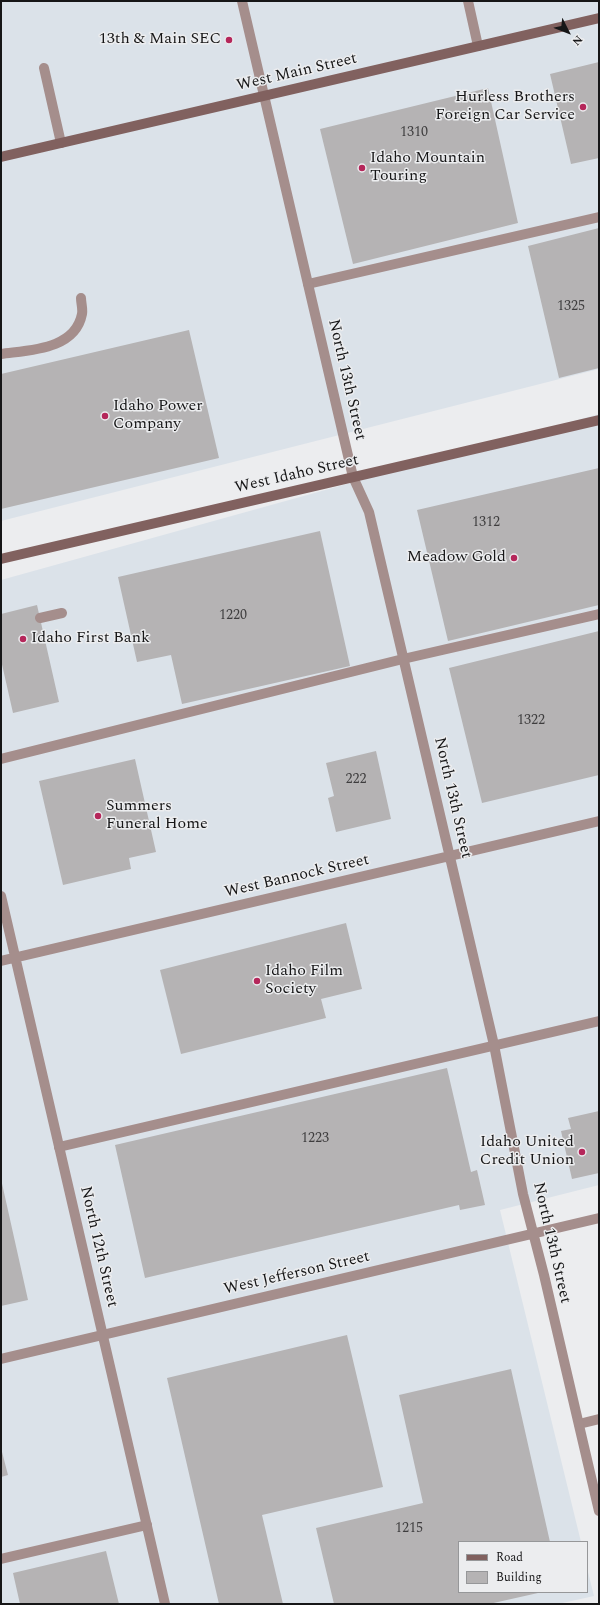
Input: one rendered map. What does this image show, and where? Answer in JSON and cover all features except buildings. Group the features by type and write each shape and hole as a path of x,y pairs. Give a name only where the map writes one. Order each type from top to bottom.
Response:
{"main road":[{"name":"West Main Street","path":"1,157 599,18"},
{"name":"West Idaho Street","path":"1,559 599,420"}],"street":[{"name":"North 13th Street","path":"242,1 353,477 369,512 494,1044 523,1194 534,1234 599,1510"},
{"path":"468,1 478,46"},
{"path":"44,68 61,143"},
{"path":"308,284 599,217"},
{"path":"1,354 52,346 68,337 77,326 82,314 81,298"},
{"path":"40,618 62,613"},
{"path":"1,759 403,660 599,614"},
{"name":"West Bannock Street","path":"1,961 599,821"},
{"name":"North 12th Street","path":"1,896 165,1604"},
{"path":"59,1147 494,1044 599,1021"},
{"name":"West Jefferson Street","path":"1,1359 599,1218"},
{"path":"579,1424 599,1419"},
{"path":"1,1559 147,1525"}],"shaded area":[{"path":"1,1 599,1 599,369 1,521"},
{"path":"599,414 599,1185 500,1210 581,1541 458,1541 458,1593 588,1593 588,1572 594,1596 558,1604 1,1604 1,580"}],"place":[{"name":"13th & Main SEC","path":"229,40"},
{"name":"Hurless Brothers Foreign Car Service","path":"583,107"},
{"name":"Idaho Mountain Touring","path":"362,168"},
{"name":"Idaho Power Company","path":"105,416"},
{"name":"Meadow Gold","path":"514,558"},
{"name":"Idaho First Bank","path":"23,639"},
{"name":"Summers Funeral Home","path":"98,816"},
{"name":"Idaho Film Society","path":"257,981"},
{"name":"Idaho United Credit Union","path":"582,1152"}]}
